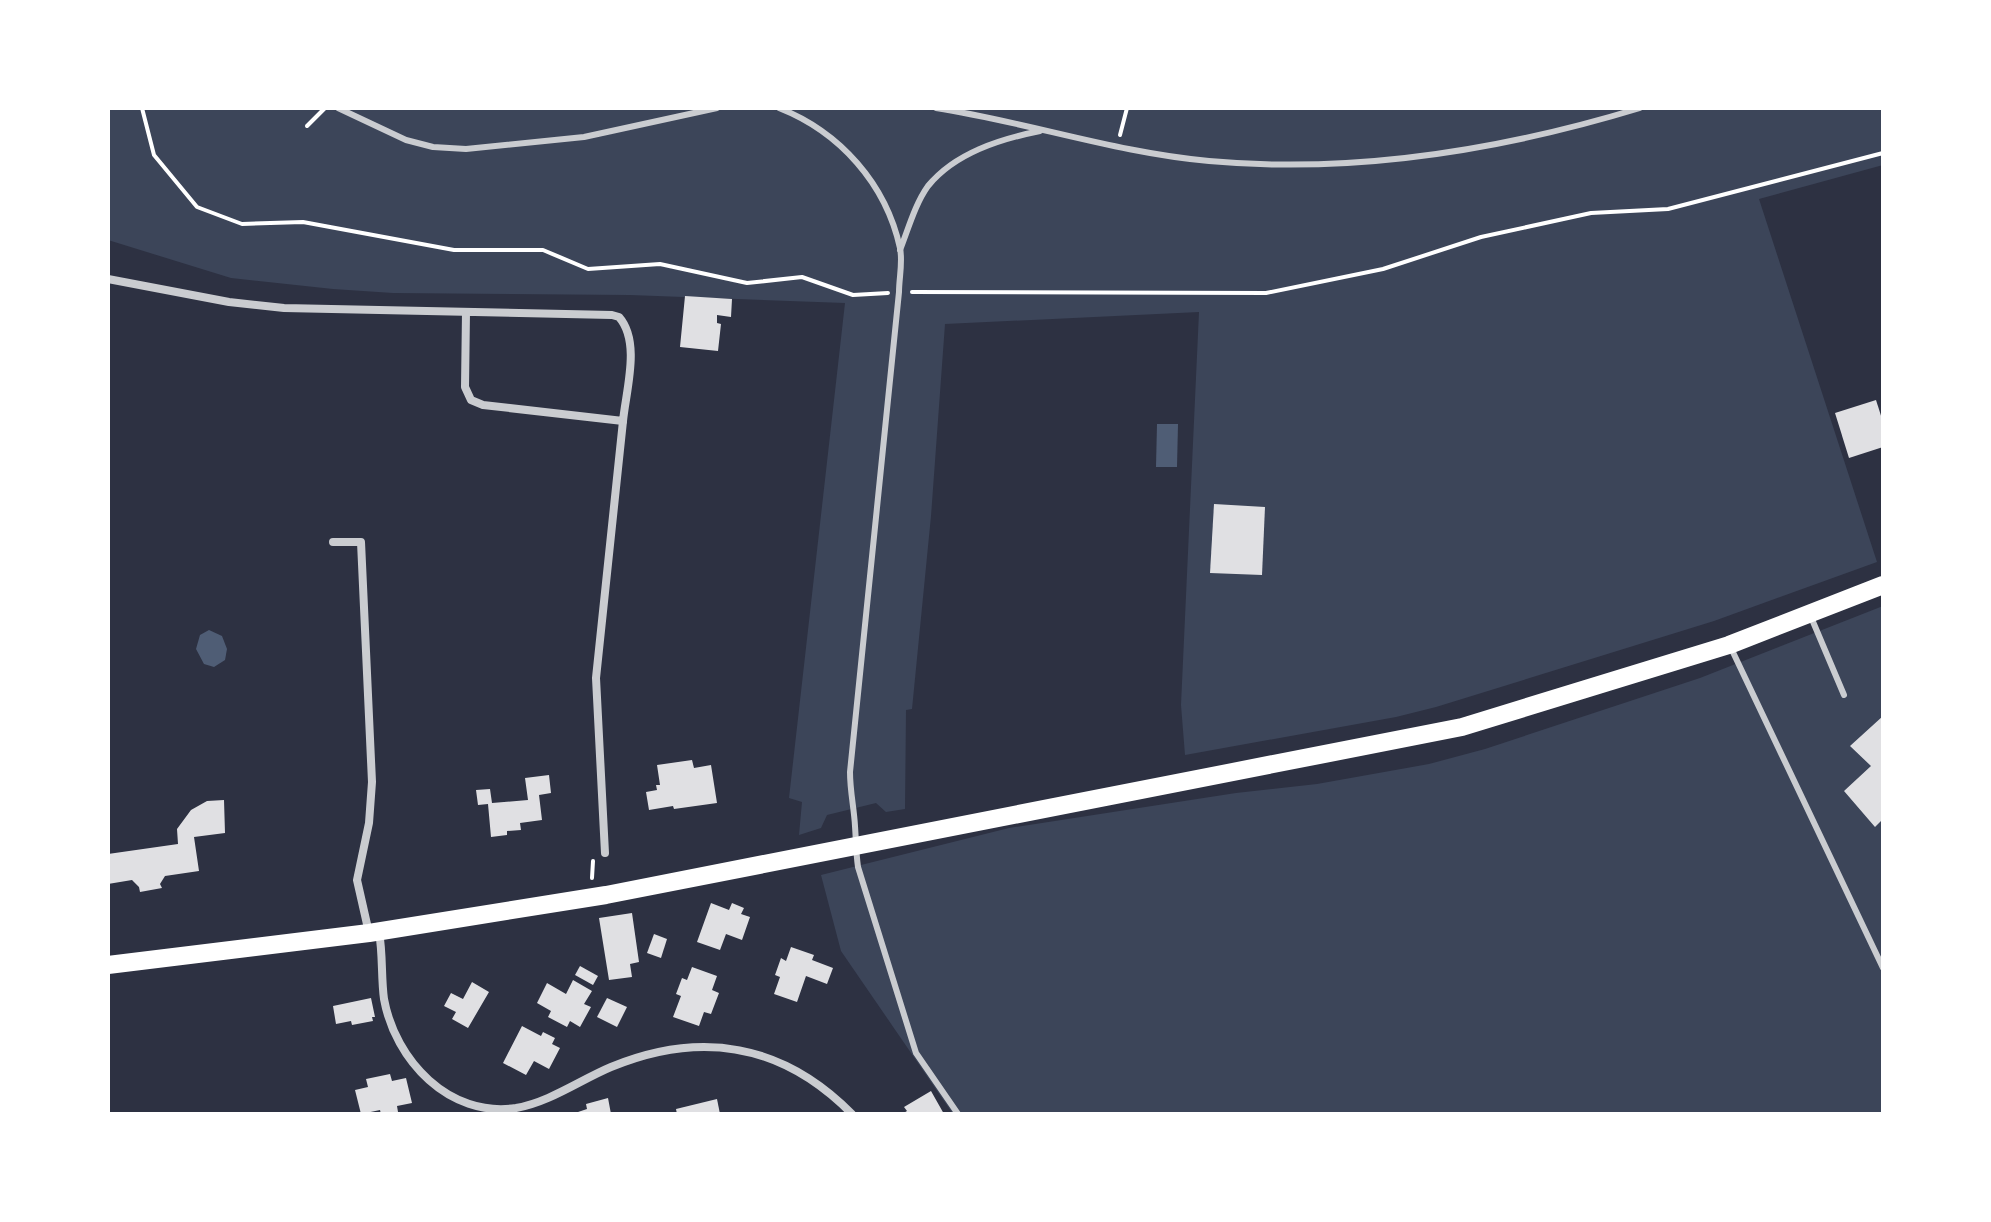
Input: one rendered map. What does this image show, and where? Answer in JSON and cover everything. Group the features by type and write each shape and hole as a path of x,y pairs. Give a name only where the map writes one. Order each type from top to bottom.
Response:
{"highway":[{"path":"108,965 374,932 606,895 1462,727 1729,645 1883,585"}],"street":[{"path":"108,279 229,302 284,308 619,317 629,333 630,352 596,678 605,853"},
{"path":"466,312 465,387 471,400 483,405 623,421"},
{"path":"333,542 361,542 372,782 369,823 357,880 374,932 385,999 401,1048 419,1072 445,1093 484,1108 517,1108 559,1093 650,1052 679,1048 731,1048 771,1059 799,1072 822,1086 852,1114"}],"lane":[{"path":"338,108 406,140 433,147 466,149 584,137 717,108"},
{"path":"779,108 817,128 857,161 871,180 900,250"},
{"path":"936,108 1208,161 1282,164 1372,161 1445,152 1526,138 1640,108"},
{"path":"958,1114 916,1053 858,867 850,772 899,292 900,250 928,187 949,168 977,149 1010,137 1043,131"},
{"path":"1809,614 1844,695"},
{"path":"1729,645 1883,968"}],"path":[{"path":"142,108 154,155 197,207 242,224 303,222 454,250 543,250 588,269 660,264 747,283 802,277 853,295 899,292 1266,293 1383,269 1481,237 1591,213 1668,209 1883,153"},
{"path":"307,126 326,108"},
{"path":"1117,145 1127,108"}],"shaded area":[{"path":"108,108 1883,108 1883,165 1759,199 1877,562 1714,621 1436,707 1185,755 1181,705 1199,312 945,324 931,516 912,709 906,710 905,809 886,812 876,803 827,815 821,828 799,835 802,802 789,798 845,303 630,295 393,293 231,278 108,240"},
{"path":"1157,424 1178,424 1177,467 1156,467"},
{"path":"1883,606 1883,1114 953,1114 841,951 821,875 1009,828 1236,793 1317,784 1429,764 1485,749 1700,678"},
{"path":"209,630 222,636 227,649 225,660 214,667 204,664 196,649 200,635"}],"building":[{"path":"685,296 732,299 731,317 717,315 717,323 721,324 718,351 680,347"},
{"path":"1876,400 1883,422 1883,447 1849,458 1835,413"},
{"path":"1214,504 1265,507 1262,575 1210,573"},
{"path":"1883,716 1883,819 1875,827 1844,791 1871,766 1850,746"},
{"path":"692,760 694,768 711,765 717,803 649,810 646,792 657,790 656,785 660,785 657,765"},
{"path":"549,775 551,793 539,795 542,820 520,823 521,830 491,837 488,804 478,805 476,790 490,789 492,803 528,800 525,778"},
{"path":"224,800 225,833 194,837 199,871 165,876 160,884 162,888 140,892 132,880 108,884 108,854 178,844 177,829 191,810 207,801"},
{"path":"711,903 729,910 732,903 744,908 741,914 750,917 742,940 726,934 720,950 697,942"},
{"path":"632,913 639,962 630,964 632,977 609,980 599,918"},
{"path":"654,934 667,939 661,958 647,953"},
{"path":"791,947 814,955 812,960 833,968 827,984 806,976 797,1002 774,994 780,977 775,975 781,958 786,961"},
{"path":"580,966 598,976 593,985 575,975"},
{"path":"692,967 717,976 712,990 719,993 711,1014 704,1012 699,1026 673,1017 681,996 676,994 682,978 687,980"},
{"path":"573,980 592,991 584,1004 591,1007 580,1027 570,1021 567,1027 548,1017 551,1011 537,1003 547,983 566,994"},
{"path":"472,982 489,992 468,1028 452,1019 456,1012 444,1006 451,993 463,999"},
{"path":"371,998 373,1021 336,1024 333,1006"},
{"path":"607,998 627,1007 617,1027 597,1017"},
{"path":"522,1026 541,1036 543,1032 555,1038 552,1044 560,1048 549,1069 534,1061 526,1075 503,1063"},
{"path":"390,1074 392,1081 406,1078 412,1103 397,1106 398,1112 389,1114 381,1114 380,1110 361,1114 355,1090 368,1087 366,1079"},
{"path":"931,1091 944,1114 902,1114 907,1111 904,1107"},
{"path":"608,1098 611,1114 572,1114 587,1109 586,1104"},
{"path":"717,1099 720,1114 677,1114 676,1109"}]}
